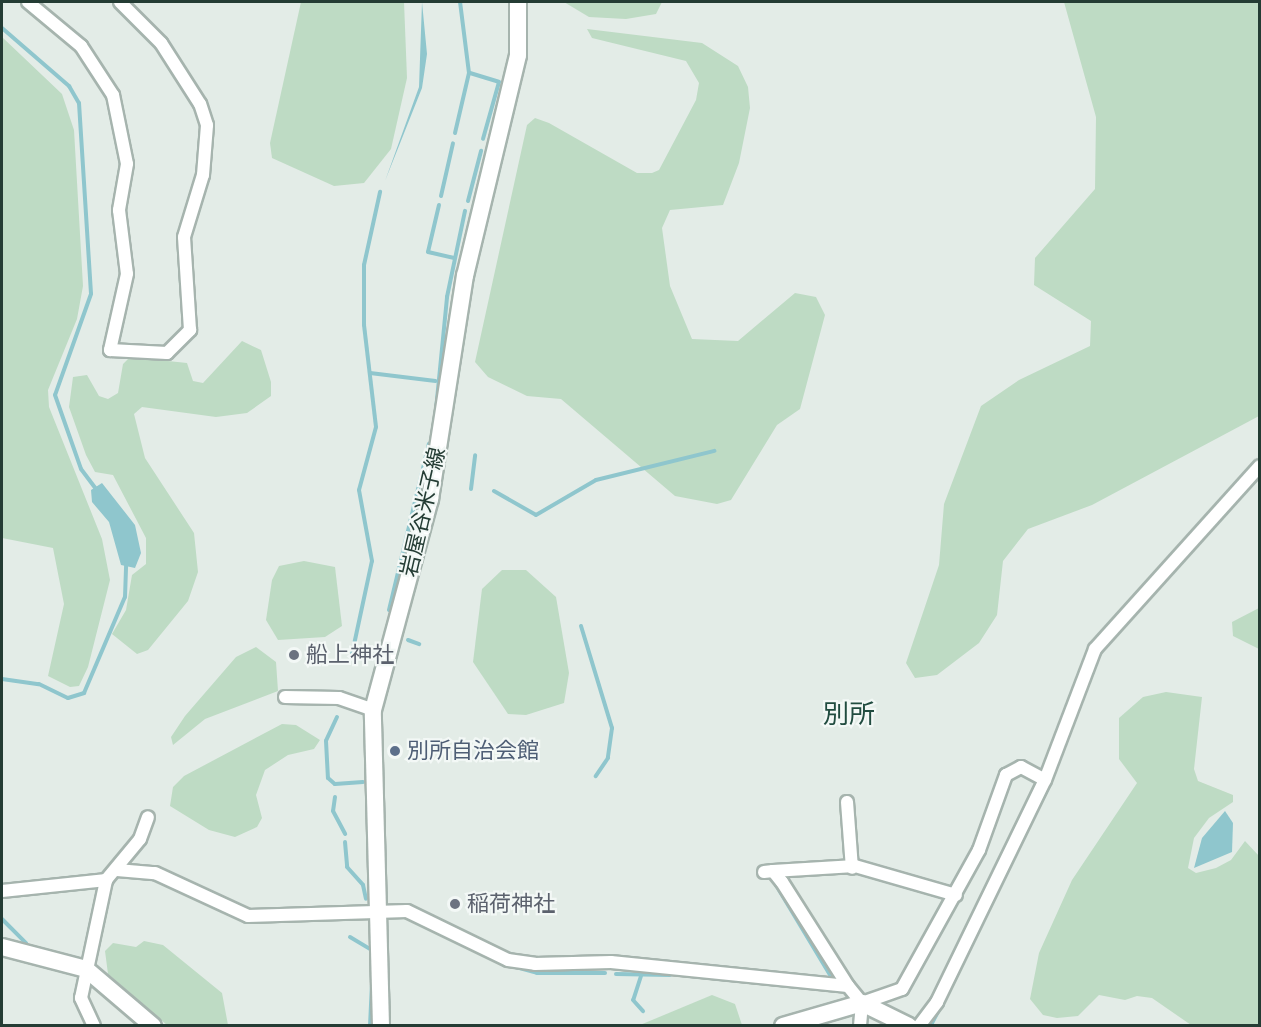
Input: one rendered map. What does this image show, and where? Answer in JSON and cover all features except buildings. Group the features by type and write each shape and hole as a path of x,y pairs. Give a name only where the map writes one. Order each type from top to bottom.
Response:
{"main road":[{"name":"岩屋谷米子線","path":"381,1026 380,910 370,775 373,710 430,499 465,276 518,55 518,2"},
{"path":"2,947 86,969 153,1026"},
{"path":"783,1026 862,1003 909,1026"}],"street":[{"path":"28,2 81,46 113,95 127,164 119,210 127,274 110,350 167,353 190,330 184,237 203,175 207,125 200,104 161,43 120,2"},
{"path":"919,1026 937,1002 1045,780 1101,639 1260,466"},
{"path":"285,697 339,698 373,710"},
{"path":"862,1003 902,989 979,850 1006,775 1021,767 1045,780"},
{"path":"847,802 852,867"},
{"path":"94,1026 81,1001 106,880 117,870 148,817"},
{"path":"860,1026 862,1003 769,871 852,867 885,870 956,895"},
{"path":"117,870 155,873 248,916 380,910 407,911 508,960 535,964 610,962 848,986"},
{"path":"2,891 106,880"}],"green space":[{"path":"301,2 404,2 407,78 391,149 364,183 334,186 272,158 270,143"},
{"path":"564,2 662,2 656,14 626,19 589,17"},
{"path":"1064,2 1259,2 1259,416 1092,505 1028,529 1003,561 997,615 979,643 937,675 915,678 906,663 939,565 944,504 981,406 1019,380 1090,346 1091,321 1034,285 1035,258 1095,189 1096,117"},
{"path":"587,29 702,43 738,66 748,87 750,108 739,163 723,205 670,210 662,228 670,286 692,339 738,341 795,293 816,297 825,315 800,409 777,425 731,500 717,504 675,496 561,399 527,396 488,377 475,362 527,125 535,118 549,123 637,173 652,173 659,170 696,100 699,83 686,61 592,38"},
{"path":"2,37 62,94 74,130 83,286 77,319 48,390 49,407 102,539 110,580 88,667 79,686 70,687 48,676 64,604 53,548 2,538"},
{"path":"242,341 261,350 271,382 271,396 247,413 216,417 142,407 134,414 145,458 194,533 198,572 188,601 148,650 137,654 112,634 126,610 132,575 146,564 146,538 113,475 95,472 86,455 69,407 73,377 87,375 99,396 108,399 118,393 123,364 130,357 187,363 193,381 203,383"},
{"path":"304,561 335,567 342,626 325,637 278,640 266,620 272,580 279,566"},
{"path":"502,570 526,570 556,597 569,673 564,703 526,715 508,714 473,662 482,589"},
{"path":"1260,608 1259,649 1233,636 1232,622"},
{"path":"256,647 276,662 278,691 205,719 173,745 171,737 185,716 236,657"},
{"path":"1166,692 1202,697 1194,769 1198,781 1233,795 1233,802 1209,818 1194,838 1188,868 1196,873 1216,868 1231,860 1245,841 1259,856 1259,1025 1191,1025 1152,998 1137,996 1125,1000 1099,995 1078,1016 1057,1018 1043,1015 1030,999 1039,953 1072,880 1137,783 1119,759 1119,718 1143,697"},
{"path":"282,724 296,725 320,740 314,749 288,755 265,770 256,795 262,818 257,827 235,837 209,830 170,806 173,787 184,776"},
{"path":"144,941 163,945 222,993 228,1025 167,1025 108,974 105,951 113,943 136,947"},
{"path":"712,995 735,1004 742,1025 640,1025"}],"water":[{"path":"422,2 427,54 422,88 385,181 419,87"},
{"path":"102,483 135,525 141,553 135,568 121,565 109,522 92,502 91,490"},
{"path":"1225,811 1233,823 1232,852 1194,868 1202,838"}],"waterway":[{"path":"455,133 469,73 460,2"},
{"path":"2,28 69,86 79,103 91,294 55,395 81,469 96,489"},
{"path":"470,73 499,82 483,139"},
{"path":"441,196 453,143"},
{"path":"468,201 481,151"},
{"path":"352,654 372,561 359,490 376,427 364,325 364,265 380,192"},
{"path":"439,205 428,252 454,258"},
{"path":"435,420 447,297 465,211"},
{"path":"370,373 436,381"},
{"path":"389,610 429,444"},
{"path":"494,491 536,515 596,480 714,451"},
{"path":"471,489 475,455"},
{"path":"2,679 39,684 68,698 84,693 125,597 126,563"},
{"path":"581,626 612,728 608,758 596,776"},
{"path":"408,640 419,644"},
{"path":"337,717 326,741 328,778 335,784 363,782"},
{"path":"1030,823 1049,786"},
{"path":"335,797 333,811 345,834"},
{"path":"345,842 347,867 363,885 366,899"},
{"path":"776,885 830,975"},
{"path":"2,919 26,943"},
{"path":"350,937 372,950"},
{"path":"508,965 537,973 605,973"},
{"path":"952,985 959,970"},
{"path":"616,974 670,975"},
{"path":"641,976 633,1000 643,1011"},
{"path":"370,1026 372,984"},
{"path":"932,1023 940,1008"}],"place":[{"name":"船上神社","path":"294,655"},
{"name":"別所自治会館","path":"395,751"},
{"name":"稲荷神社","path":"455,904"}],"district":[{"name":"別所","path":"849,714"}]}
